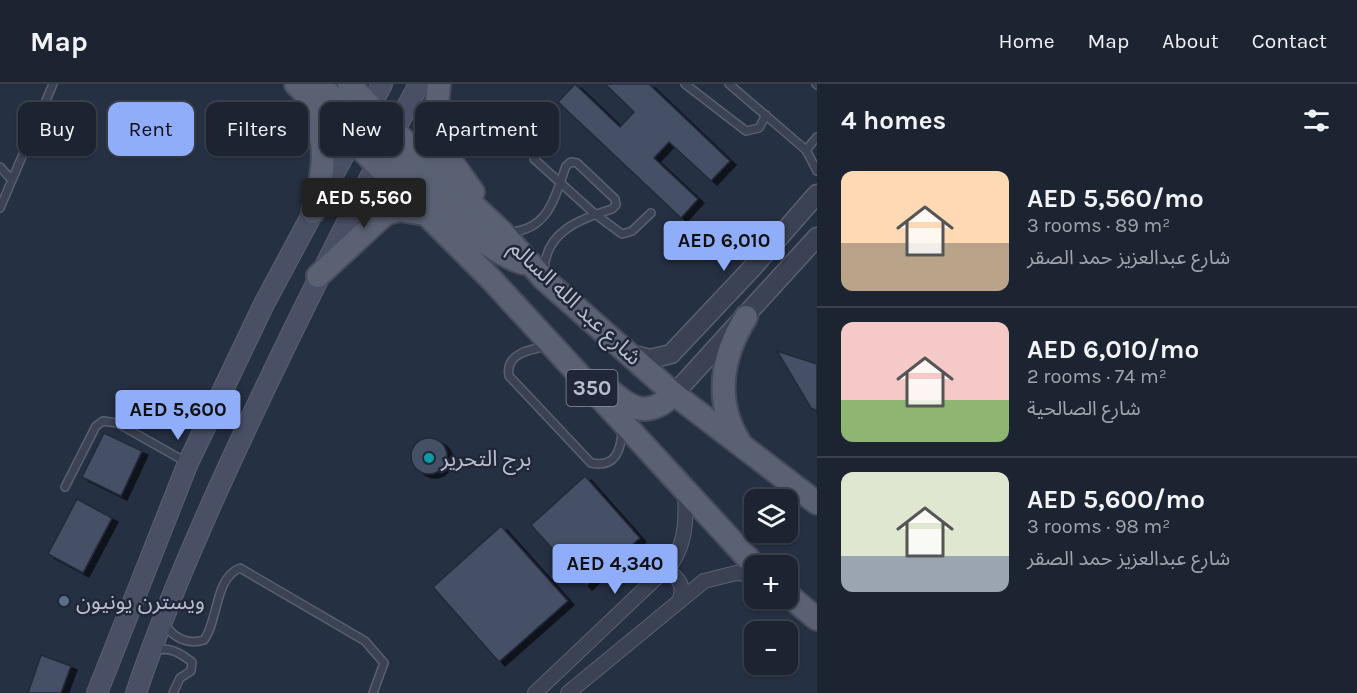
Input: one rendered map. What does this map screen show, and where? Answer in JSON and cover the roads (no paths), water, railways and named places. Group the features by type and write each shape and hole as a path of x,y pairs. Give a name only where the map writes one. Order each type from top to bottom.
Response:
{"main road":[{"path":"289,84 313,115 324,143 323,174 313,212"},
{"name":"شارع عبد الله السالم","path":"296,84 325,102"},
{"path":"319,84 338,102"},
{"name":"شارع عبد الله السالم","path":"348,84 354,102"},
{"path":"373,102 382,84"},
{"path":"403,114 419,84"},
{"path":"439,84 435,119 440,140 502,232"},
{"path":"97,693 188,463 264,304 344,156"},
{"path":"136,693 162,619 220,484 318,276 381,156"},
{"name":"شارع عبد الله السالم","path":"390,156 425,214 490,278 745,555"},
{"path":"394,156 482,239 505,255 537,271"},
{"name":"شارع عبد الله السالم","path":"396,156 502,232 537,271 674,394 744,450 817,503"},
{"path":"318,276 381,217 399,210 425,214"},
{"path":"490,278 577,362 633,407 652,409 662,406 674,394"},
{"path":"744,450 727,417 723,380 731,343 746,317"},
{"path":"798,603 817,619"}],"street":[{"path":"630,354 650,359 671,354 754,266 817,194"},
{"path":"674,394 817,237"},
{"path":"535,693 661,574 680,551 686,523 685,490"},
{"path":"661,574 671,574 680,581 682,590 680,599"},
{"path":"568,693 704,581 719,576 744,575"}],"lane":[{"path":"0,208 53,84"},
{"path":"685,84 741,130 755,131 766,116"},
{"path":"729,84 806,150 817,171"},
{"path":"806,150 817,137"},
{"path":"534,156 534,159 560,183 622,234 632,231 651,213"},
{"path":"502,232 529,228 551,210 566,166 571,162 577,163 615,199 616,204 612,209 578,220 558,236 537,271"},
{"path":"0,167 12,180"},
{"path":"552,346 525,351 513,358 507,368 509,376 591,463 600,465 611,462 619,453 622,422"},
{"path":"65,487 96,426 103,421 117,423 188,463"},
{"path":"162,619 169,631 178,638 193,643 204,640 222,587 231,571 240,568 365,641 384,663 373,693"},
{"path":"149,654 160,649 173,651 192,662 191,671 180,678 173,693"}],"place":[{"name":"برج التحرير","path":"429,458"},
{"name":"ويسترن يونيون","path":"64,601"}]}
